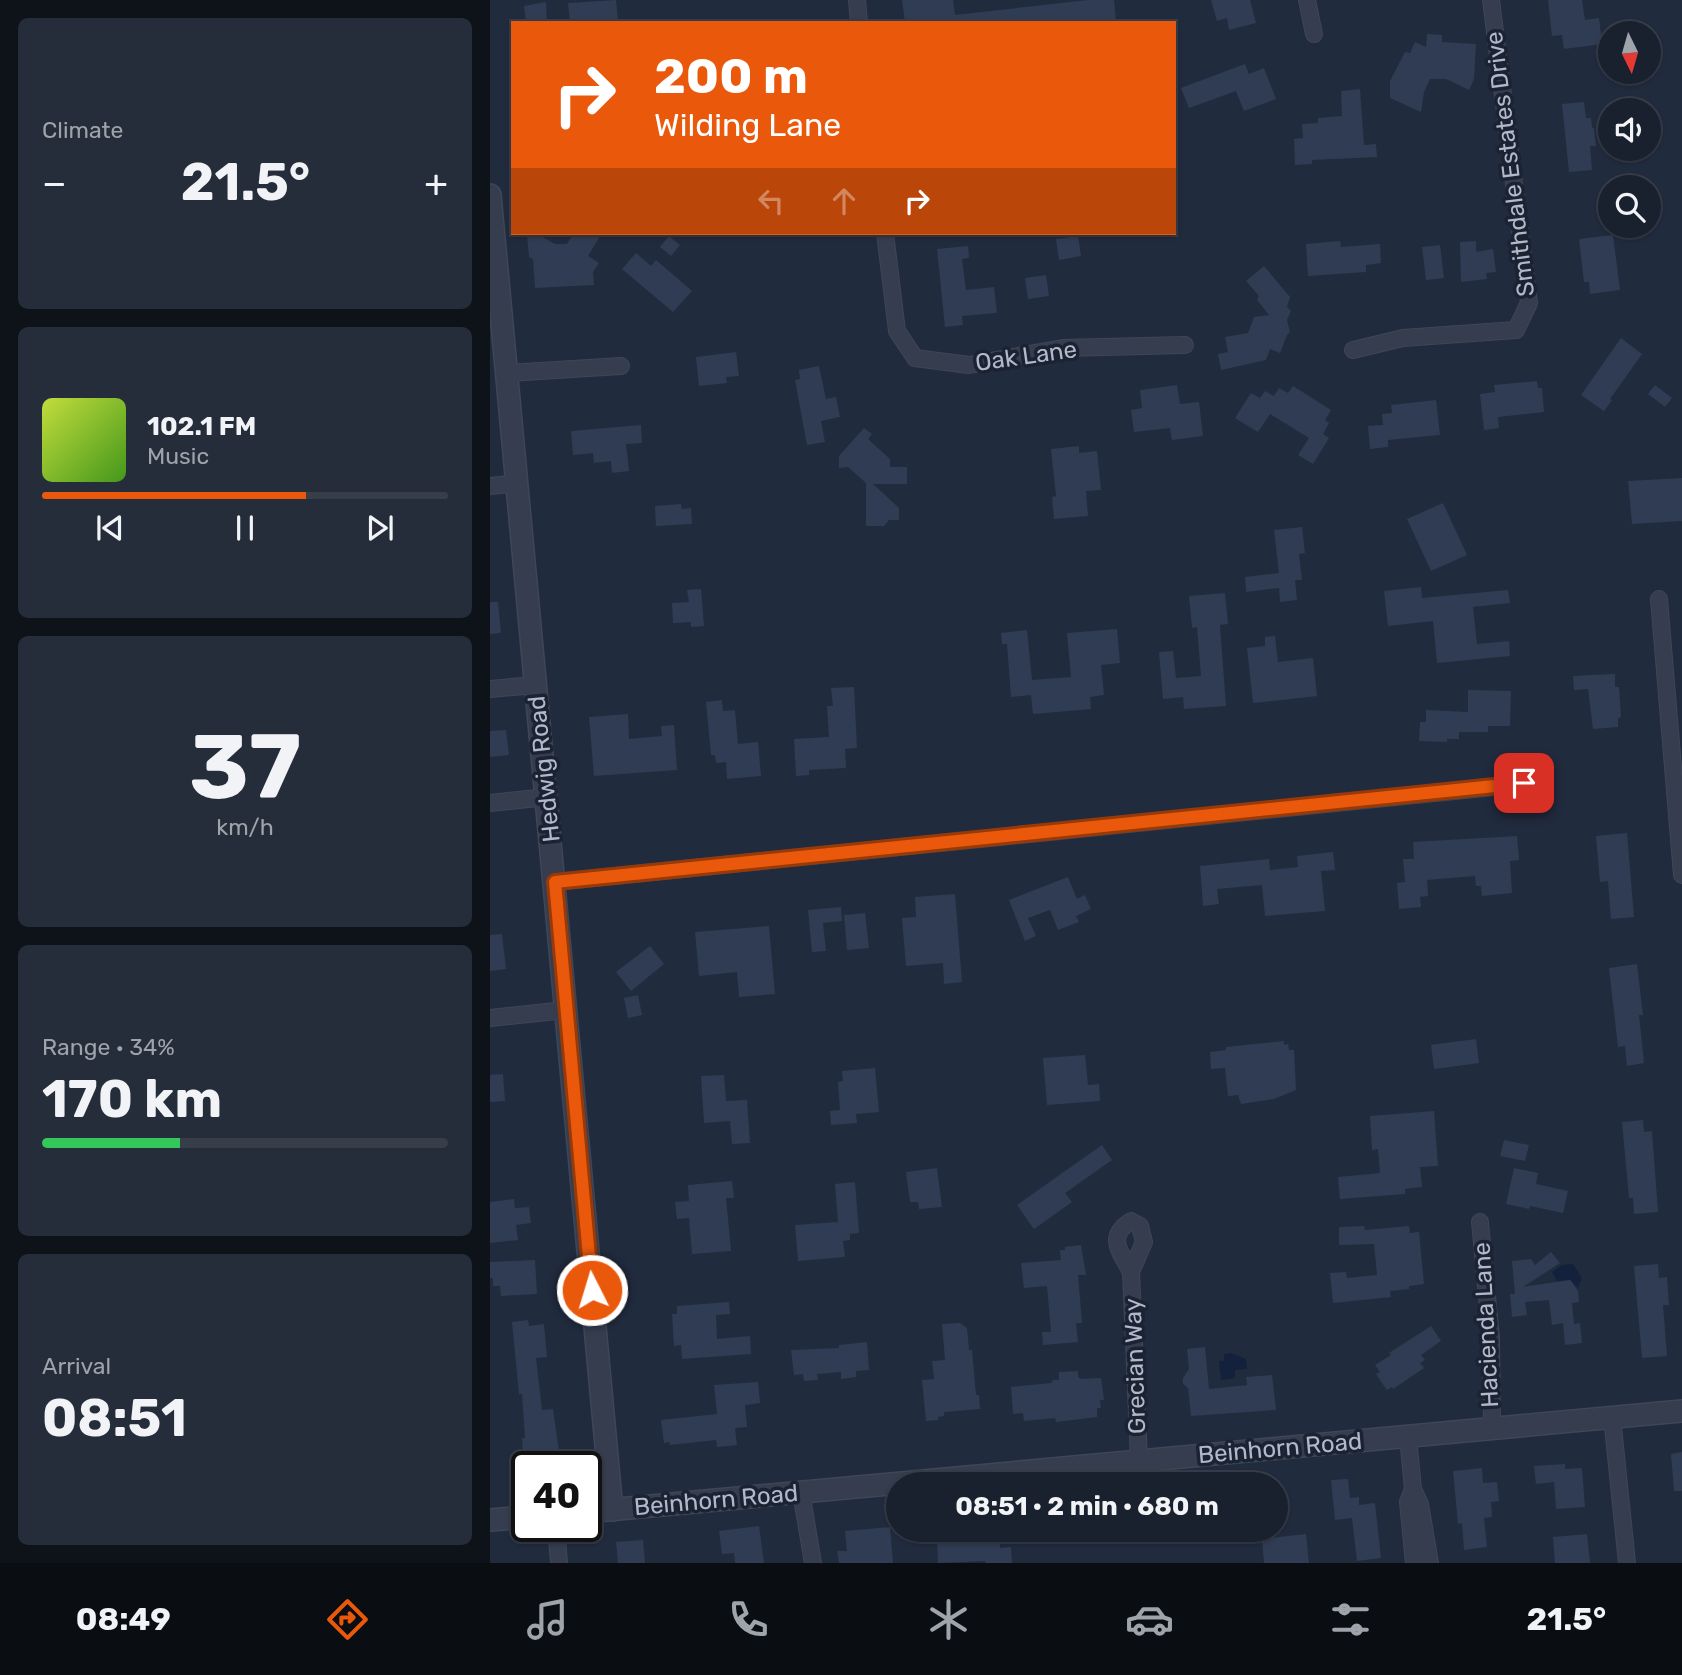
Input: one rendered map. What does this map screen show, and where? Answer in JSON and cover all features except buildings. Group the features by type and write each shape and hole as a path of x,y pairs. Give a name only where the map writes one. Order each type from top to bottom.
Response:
{"street":[{"path":"857,0 859,21"},
{"path":"1307,0 1314,34"},
{"name":"Smithdale Estates Drive","path":"1353,350 1403,338 1516,330 1529,303 1491,0"},
{"name":"Hedwig Road","path":"490,195 495,294 508,373 612,1510"},
{"name":"Oak Lane","path":"885,235 897,331 915,358 969,365 1063,348 1185,345"},
{"path":"508,373 621,366"},
{"path":"490,486 518,483"},
{"path":"1659,599 1682,875"},
{"path":"1665,673 1682,671"},
{"path":"490,689 535,685"},
{"path":"555,882 1524,783"},
{"path":"490,803 547,797"},
{"path":"490,1018 566,1010"},
{"name":"Hacienda Lane","path":"1480,1222 1491,1338 1492,1428"},
{"name":"Grecian Way","path":"1131,1272 1139,1460"},
{"name":"Beinhorn Road","path":"602,1511 1682,1411"},
{"path":"1612,1417 1627,1563"},
{"path":"1408,1437 1413,1489 1420,1504 1430,1563"},
{"path":"1413,1489 1408,1502 1414,1563"},
{"path":"801,1492 814,1563"},
{"path":"490,1520 511,1518"},
{"path":"557,1542 559,1563"}],"water":[{"path":"1573,1264 1582,1278 1578,1288 1571,1280 1557,1281 1552,1272 1562,1265"},
{"path":"1231,1353 1246,1359 1247,1369 1235,1370 1235,1378 1221,1380 1219,1361 1224,1361 1224,1354"}],"route":[{"path":"592,1290 555,882 1524,783"}]}
